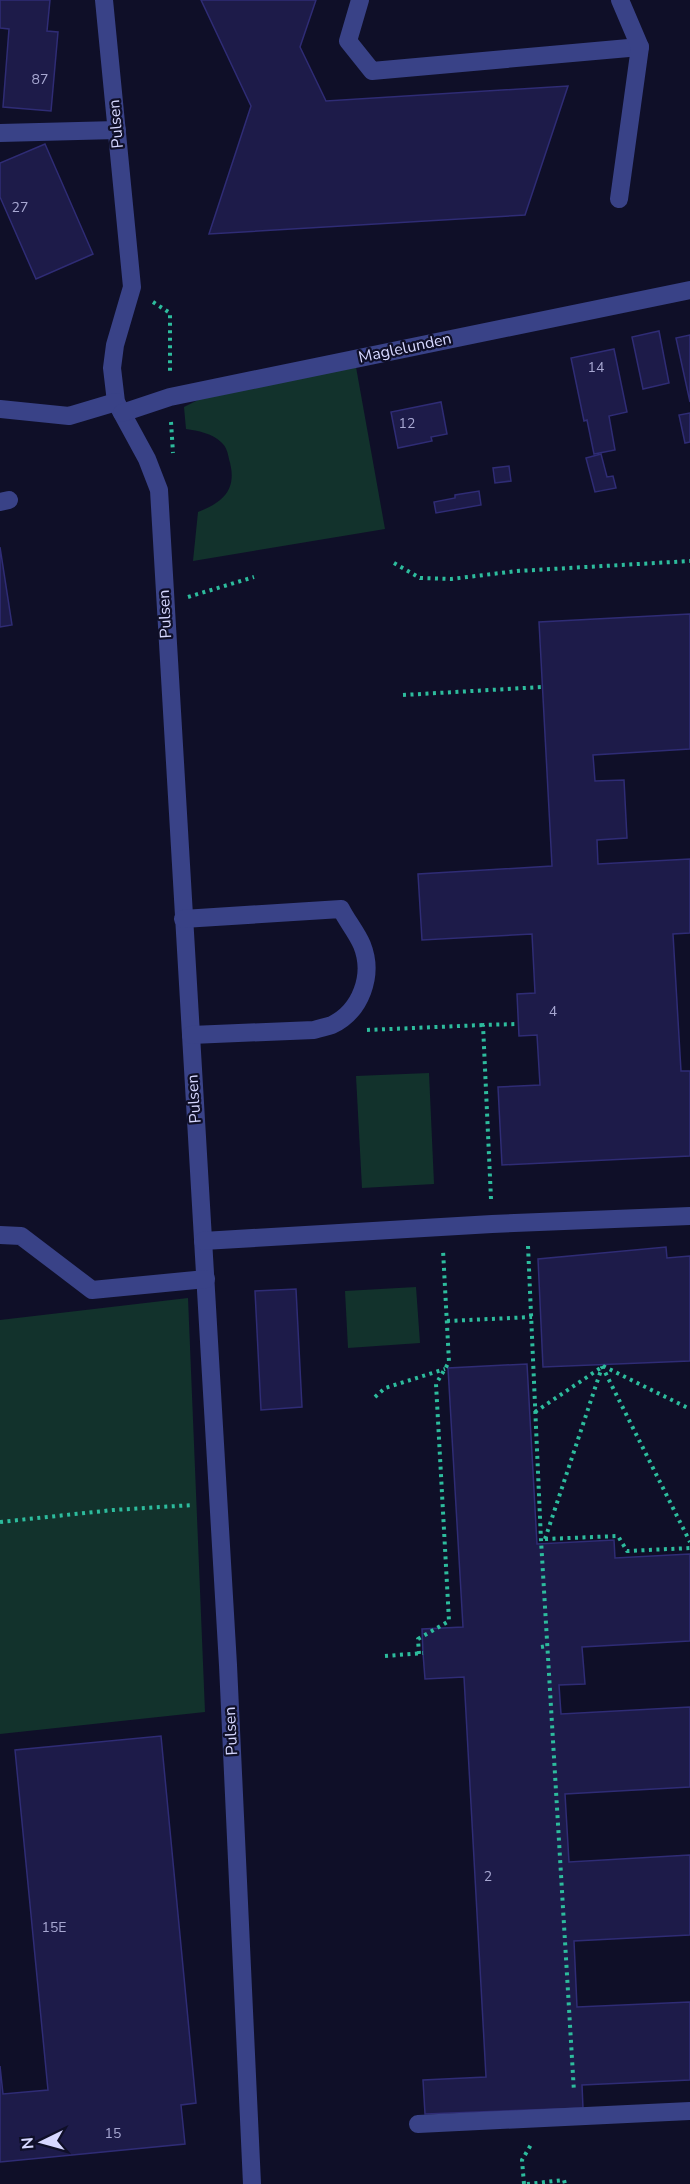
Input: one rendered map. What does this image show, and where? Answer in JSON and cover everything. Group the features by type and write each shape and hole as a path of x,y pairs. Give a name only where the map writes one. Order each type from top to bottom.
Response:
{"street":[{"name":"Pulsen","path":"104,0 132,287 112,368 119,408 147,459 159,490 219,1504 252,2184"},
{"path":"360,0 348,41 372,71 640,47"},
{"path":"619,200 640,47 620,0"},
{"path":"0,133 117,130"},
{"name":"Maglelunden","path":"0,409 69,416 119,408 690,290"},
{"path":"183,919 341,909 362,945 366,963 366,982 359,999 332,1024 314,1030 190,1035"},
{"path":"203,1241 492,1224 690,1216"},
{"path":"0,1235 21,1236 92,1290 206,1279"},
{"path":"418,2124 690,2111"}],"path":[{"path":"394,563 420,578 451,579 517,571 690,561"},
{"path":"164,604 254,577"},
{"path":"403,695 542,687"},
{"path":"342,1017 354,1030 518,1024"},
{"path":"483,1025 492,1224"},
{"path":"527,1224 535,1412 575,2117"},
{"path":"385,1656 421,1654 418,1639 449,1621 436,1384 450,1362 442,1227"},
{"path":"447,1321 532,1317"},
{"path":"535,1412 602,1366"},
{"path":"602,1366 690,1409"},
{"path":"543,1539 602,1366"},
{"path":"602,1366 690,1542"},
{"path":"375,1397 385,1388 445,1369"},
{"path":"0,1522 113,1510 219,1504"},
{"path":"543,1539 618,1536 627,1551 690,1548"},
{"path":"541,1647 548,1646"},
{"path":"532,2119 533,2141 522,2160 526,2184 564,2180 565,2184"}],"green space":[{"path":"356,367 385,529 193,561 198,512 222,499 232,479 224,446 209,434 186,429 184,407 200,399"},
{"path":"429,1073 434,1184 362,1188 356,1076"},
{"path":"416,1287 420,1343 348,1348 345,1291"},
{"path":"188,1298 205,1712 0,1734 0,1320"}],"building":[{"path":"0,0 50,0 47,31 58,32 51,111 3,107 9,29 0,28"},
{"path":"201,0 316,0 300,47 326,101 568,86 525,215 209,234 251,106"},
{"path":"45,144 93,254 36,279 0,197 0,163"},
{"path":"659,331 669,383 643,389 632,337"},
{"path":"690,335 690,402 676,338"},
{"path":"614,349 627,412 609,416 615,450 594,454 587,420 584,421 571,358"},
{"path":"441,402 447,434 431,437 432,441 398,448 391,412"},
{"path":"690,413 690,442 685,443 679,415"},
{"path":"601,454 607,477 613,476 616,488 595,492 586,458"},
{"path":"509,466 511,481 495,483 493,468"},
{"path":"479,491 481,505 436,513 434,502 455,498 455,495"},
{"path":"0,547 12,625 0,627"},
{"path":"690,614 690,749 593,755 595,781 624,780 627,838 597,840 598,864 690,859 690,933 673,934 681,1071 690,1071 690,1156 502,1165 498,1087 540,1085 537,1035 519,1036 517,994 535,993 532,934 422,940 418,874 552,866 539,622"},
{"path":"666,1247 667,1258 690,1256 690,1361 543,1367 538,1259"},
{"path":"296,1289 302,1407 261,1410 255,1291"},
{"path":"527,1364 537,1544 614,1540 615,1558 690,1554 690,1641 582,1647 585,1684 559,1685 561,1714 690,1707 690,1787 565,1794 569,1862 690,1855 690,1935 574,1941 577,2007 690,2002 690,2080 582,2085 583,2108 425,2114 423,2080 486,2077 464,1677 425,1679 423,1653 422,1629 463,1627 448,1368"},
{"path":"161,1736 196,2103 181,2105 185,2144 0,2162 0,2066 3,2094 48,2090 15,1750"}]}
